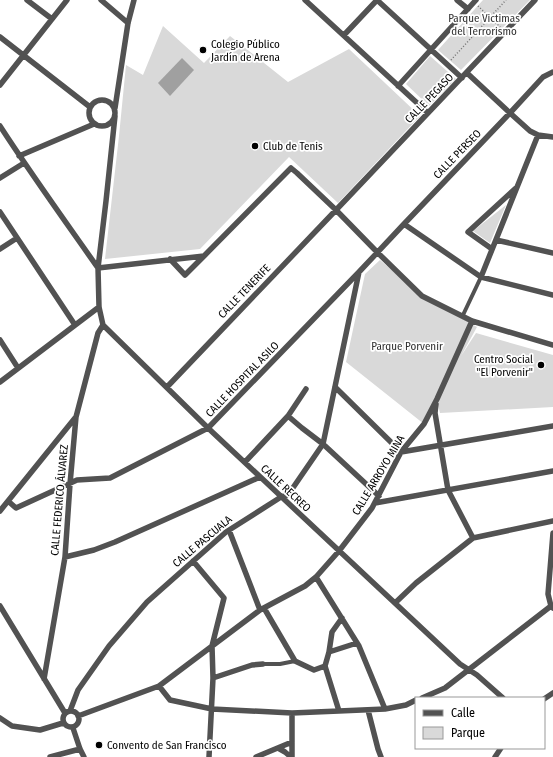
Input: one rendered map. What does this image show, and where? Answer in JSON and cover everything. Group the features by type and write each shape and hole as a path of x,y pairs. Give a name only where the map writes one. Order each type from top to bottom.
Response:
{"street":[{"path":"28,0 52,19"},
{"path":"0,85 67,0"},
{"path":"100,0 128,22"},
{"path":"305,0 428,114"},
{"path":"344,36 377,0 462,78"},
{"path":"457,0 468,9"},
{"name":"CALLE PEGASO","path":"336,210 536,0"},
{"path":"103,325 99,308 98,268 115,108 128,22 135,1"},
{"path":"398,86 475,1"},
{"path":"0,37 90,108"},
{"name":"CALLE PERSEO","path":"377,252 543,77 553,72"},
{"path":"467,73 530,131 538,135 553,137"},
{"path":"115,108 110,102 102,99 95,102 90,108 89,112 89,116 94,124 101,126 105,126 112,122 115,116"},
{"path":"19,156 94,124"},
{"path":"0,126 19,156 98,268"},
{"path":"463,315 481,277 538,135"},
{"path":"0,178 24,163"},
{"path":"170,259 185,275 291,168 336,210 422,296 472,320 553,345"},
{"path":"492,249 468,232 518,186"},
{"name":"CALLE TENERIFE","path":"167,387 336,210"},
{"path":"0,212 75,325"},
{"path":"404,224 481,277 553,295"},
{"path":"0,249 17,238"},
{"path":"496,240 553,254"},
{"name":"CALLE HOSPITAL ASILO","path":"8,501 16,508 77,480 110,478 208,428 377,252"},
{"path":"98,268 204,256"},
{"name":"CALLE PASCUALA","path":"67,712 78,690 109,646 147,602 229,530 281,497 288,495 324,444 359,272"},
{"path":"0,382 99,308"},
{"name":"CALLE ARROYO MINA","path":"78,716 159,686 262,609 305,586 316,578 372,508 401,452 424,424 437,399 472,320"},
{"name":"CALLE RECREO","path":"103,325 208,428 460,664 477,675 502,697"},
{"name":"CALLE FEDERICO ÁLVAREZ","path":"44,679 65,557 76,418 98,334 103,325"},
{"path":"0,340 18,368"},
{"path":"335,388 401,452 553,426"},
{"path":"245,462 288,416 306,389"},
{"path":"437,399 435,413 448,490 473,538"},
{"path":"288,416 324,444 379,496"},
{"path":"0,511 76,418"},
{"path":"375,503 553,471"},
{"path":"65,557 94,550 115,542 260,477"},
{"path":"395,603 416,583 473,538 553,521"},
{"path":"229,530 262,609 295,661 314,670 325,666"},
{"path":"424,697 445,688 552,607 548,594 553,532"},
{"path":"192,561 224,598 212,646 213,678 209,757"},
{"path":"316,578 359,646 385,709"},
{"path":"0,606 44,679 67,712"},
{"path":"339,712 325,666 332,632 342,618"},
{"path":"329,652 357,643"},
{"path":"213,678 252,665 280,664 295,661"},
{"path":"159,686 170,700 212,709 292,713 339,712 385,709 406,705 415,700"},
{"path":"368,710 381,757"},
{"path":"67,712 75,712 78,716 79,719 77,724 73,728"},
{"path":"67,712 62,718 63,723 67,727 73,728"},
{"path":"291,757 292,713"},
{"path":"0,718 12,726 40,730 63,723"},
{"path":"73,728 84,757"},
{"path":"256,757 292,742"},
{"path":"278,748 291,757"},
{"path":"50,757 80,749"}],"path":[{"path":"447,64 506,0"},
{"path":"475,1 505,32"}],"green space":[{"name":"Parque Victimas del Terrorismo","path":"483,0 530,0 461,70 438,50"},
{"name":"Club de Tenis","path":"163,26 204,63 230,36 288,82 349,49 420,116 338,203 289,157 200,249 105,259 126,65 143,75"},
{"path":"430,56 456,79 429,106 406,84"},
{"path":"506,205 490,243 473,231"},
{"name":"Parque Porvenir","path":"380,260 422,296 477,327 461,356 476,333 553,355 553,407 440,413 437,400 424,424 346,362 365,274"}],"shaded area":[{"path":"182,58 194,70 170,96 158,83"}],"place":[{"name":"Colegio Público Jardín de Arena","path":"203,50"},
{"name":"Club de Tenis","path":"255,146"},
{"name":"Centro Social \"El Porvenir\"","path":"541,365"},
{"name":"Convento de San Francisco","path":"99,745"}]}
